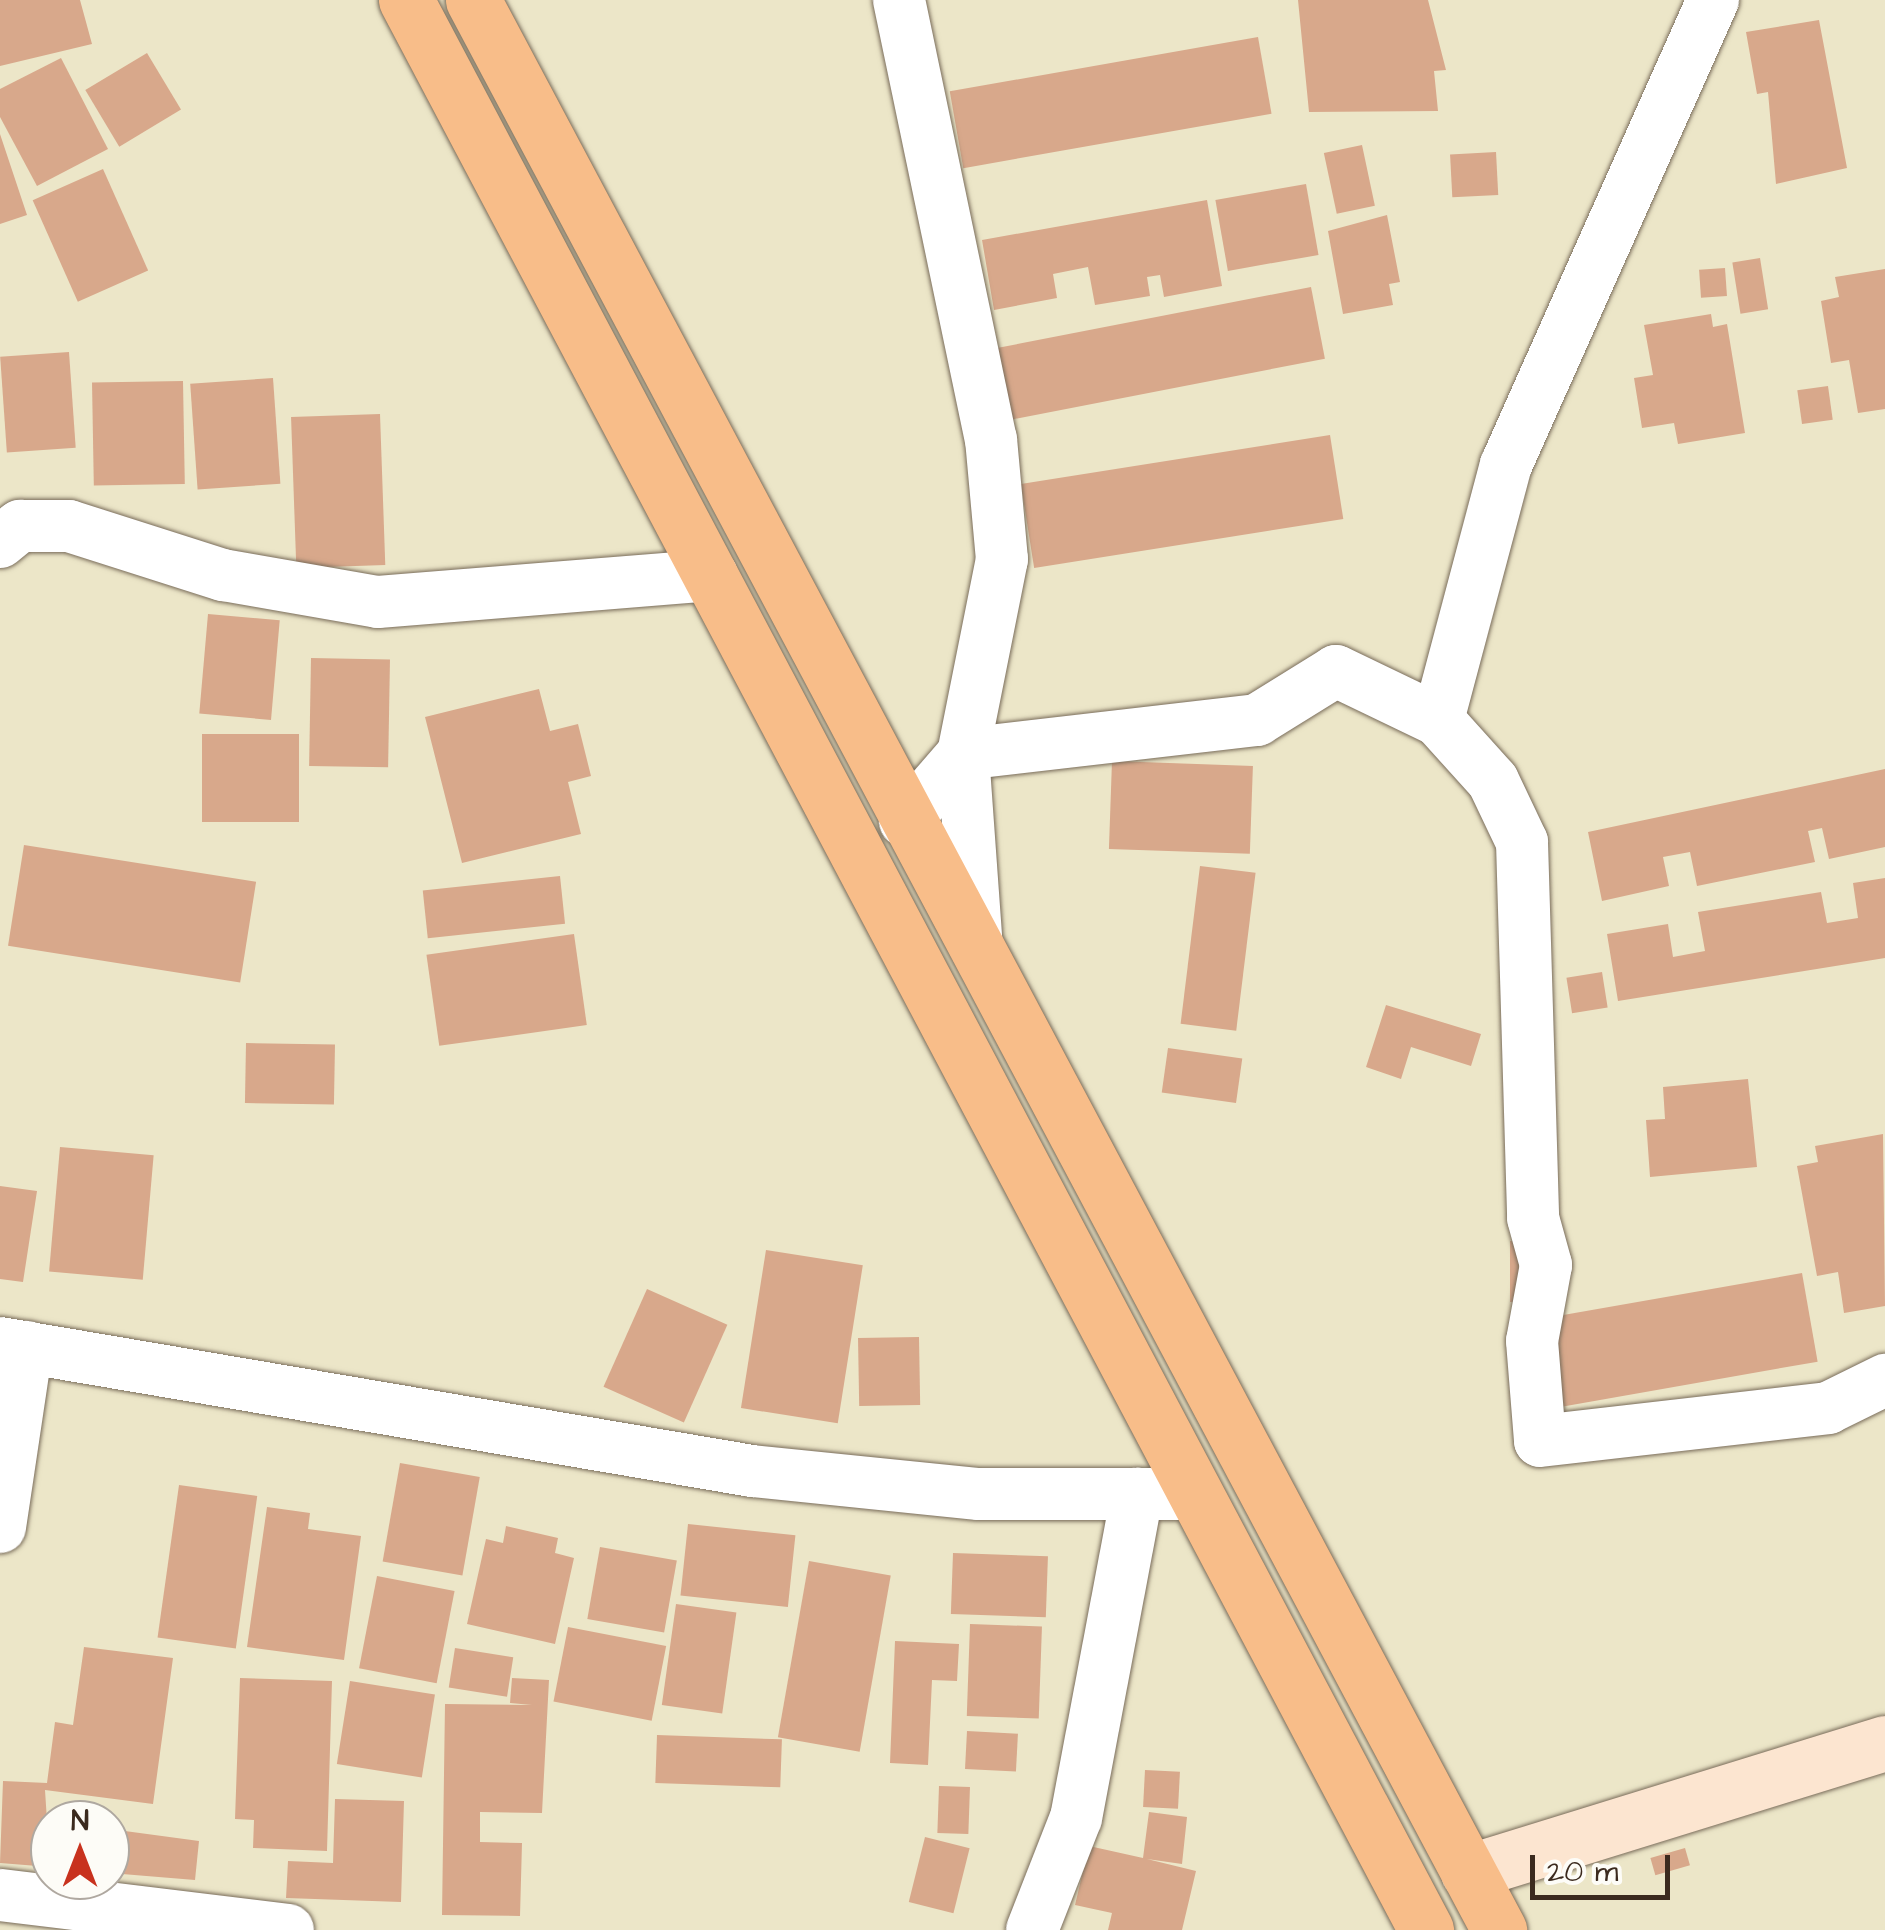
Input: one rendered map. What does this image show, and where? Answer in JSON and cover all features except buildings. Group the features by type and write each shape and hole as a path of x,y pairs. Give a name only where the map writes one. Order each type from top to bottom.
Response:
{"main road":[{"path":"406,0 1426,1930"},
{"path":"473,0 904,821 1499,1930"}],"street":[{"path":"899,0 991,439 1002,559 964,754 977,957"},
{"path":"1438,720 1506,465 1713,0"},
{"path":"0,542 20,526 69,526 223,575 378,602 712,575"},
{"path":"904,821 964,754 1257,720 1336,671 1438,720 1493,781 1522,842 1533,1218 1546,1266 1532,1341 1540,1442 1828,1408 1885,1380"},
{"path":"0,1527 13,1345 752,1471 980,1494 1196,1494"},
{"path":"1032,1930 1076,1818 1137,1494"},
{"path":"1468,1872 1885,1744"},
{"path":"0,1895 288,1930"}]}
